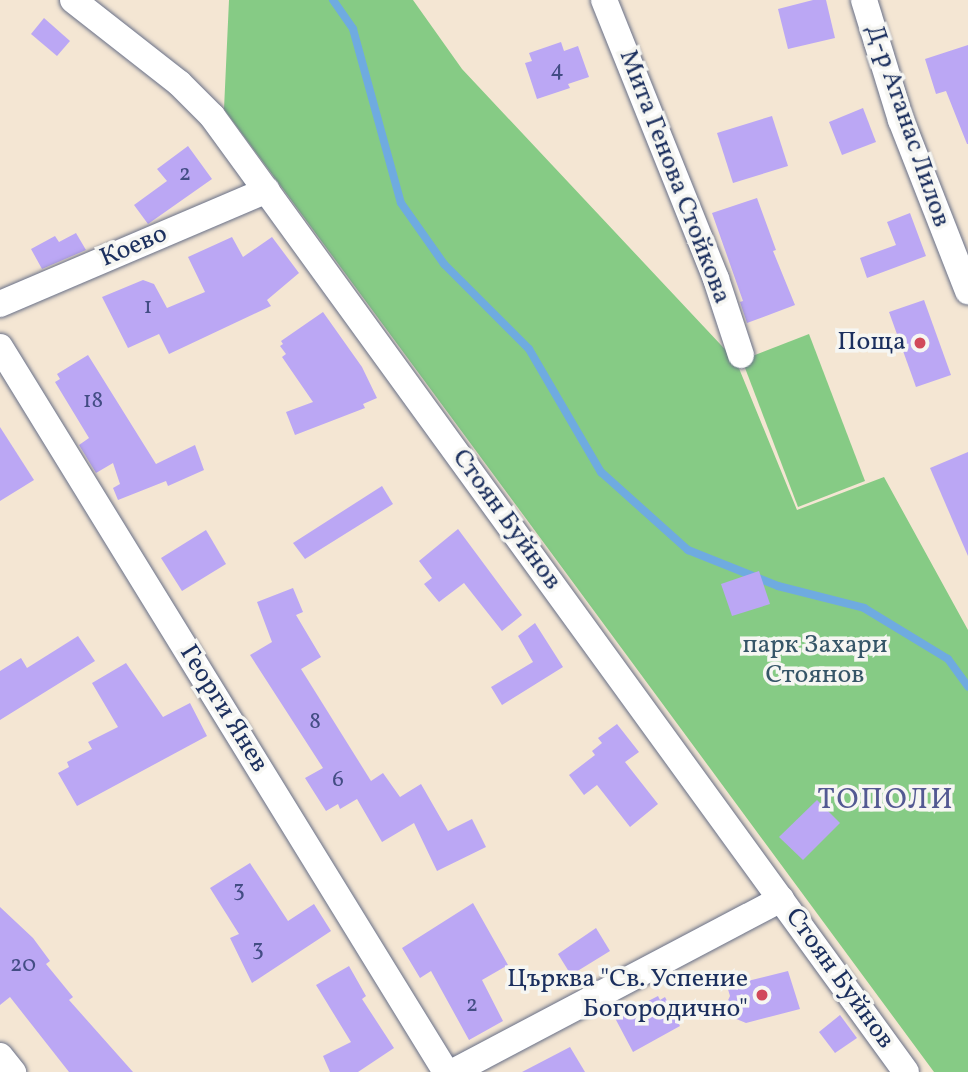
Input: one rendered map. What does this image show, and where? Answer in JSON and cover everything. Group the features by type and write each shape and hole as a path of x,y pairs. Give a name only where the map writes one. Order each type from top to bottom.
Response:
{"street":[{"name":"Стоян Буйнов","path":"73,0 180,83 212,116 906,1072"},
{"name":"Мита Генова Стойкова","path":"604,0 716,279 741,355"},
{"name":"Д-р Атанас Лилов","path":"864,0 901,120 968,291"},
{"name":"Коево","path":"0,304 267,190"},
{"name":"Георги Янев","path":"0,347 446,1072"},
{"path":"453,1072 781,899"},
{"path":"0,1056 13,1072"}],"green space":[{"name":"парк Захари Стоянов","path":"229,0 413,0 462,69 736,361 797,510 884,477 968,630 968,1072 934,1072 224,109"},
{"path":"809,334 865,481 798,507 742,360"}],"building":[{"path":"813,0 826,0 835,38 788,49 778,9"},
{"path":"44,18 70,41 57,56 31,34"},
{"path":"561,42 564,51 578,46 589,77 568,84 570,88 537,99 525,63 532,61 529,53"},
{"path":"968,45 967,144 946,91 936,94 925,59"},
{"path":"863,108 876,142 842,155 829,122"},
{"path":"772,116 788,166 733,183 717,133"},
{"path":"188,146 212,179 148,224 134,205 167,181 157,169"},
{"path":"757,198 776,250 773,251 795,305 747,323 740,302 743,301 712,213"},
{"path":"910,213 926,256 867,278 860,258 896,245 887,222"},
{"path":"76,233 86,250 42,269 31,249 55,236 59,242"},
{"path":"232,237 243,257 272,237 299,273 267,300 271,306 169,354 159,334 128,348 102,297 143,280 154,284 167,308 205,292 188,257"},
{"name":"Поща","path":"924,300 951,375 916,387 889,312"},
{"path":"323,312 362,367 377,398 363,404 365,408 295,435 286,412 313,402 282,357 286,354 280,346 283,344 281,341"},
{"path":"88,355 156,464 195,445 204,470 168,486 166,481 118,500 113,488 120,484 113,463 96,473 79,445 89,438 55,382 60,379 57,374"},
{"path":"0,427 34,480 0,501"},
{"path":"968,452 968,556 930,468"},
{"path":"382,486 393,504 305,559 293,543"},
{"path":"458,529 522,615 502,631 464,583 439,602 424,584 432,578 419,561"},
{"path":"206,530 226,564 182,591 161,558"},
{"path":"759,571 770,604 732,616 721,584"},
{"path":"293,588 303,612 296,615 321,657 301,669 371,781 383,773 400,797 421,784 448,831 472,819 486,847 437,871 414,823 382,842 357,799 340,809 338,804 326,811 305,778 323,768 250,655 272,642 257,602"},
{"path":"535,623 563,667 502,705 491,687 533,662 518,636"},
{"path":"78,636 95,661 0,720 0,671 21,658 27,668"},
{"path":"126,663 163,717 190,703 207,736 77,806 58,773 69,767 67,762 92,749 88,742 118,727 92,683"},
{"path":"617,724 639,752 625,762 658,804 630,827 597,785 584,795 569,775 595,755 592,751 602,743 598,738"},
{"path":"817,800 840,823 803,860 779,837"},
{"path":"250,863 288,921 314,904 331,931 252,983 230,938 239,934 210,888"},
{"path":"473,903 508,965 482,980 503,1021 469,1040 431,971 420,978 402,948"},
{"path":"0,907 33,938 50,961 46,964 73,997 69,1000 133,1072 69,1072 10,997 0,1005"},
{"path":"596,928 610,951 571,975 558,954"},
{"path":"349,966 366,996 362,999 394,1048 358,1072 330,1072 323,1056 351,1042 316,985"},
{"name":"Църква \"Св. Успение Богородично\"","path":"788,971 800,1009 746,1023 722,1013 730,996 727,986"},
{"path":"658,996 660,1000 665,997 680,1026 633,1052 615,1018"},
{"path":"840,1015 857,1038 835,1053 819,1032"},
{"path":"570,1047 585,1072 522,1072"}],"waterway":[{"path":"333,0 353,29 401,203 444,264 529,349 601,472 688,550 778,586 864,608 948,659 968,687"}],"place":[{"name":"Поща","path":"920,343"},
{"name":"Църква \"Св. Успение Богородично\"","path":"762,995"}],"district":[{"name":"ТОПОЛИ","path":"886,800"}]}
